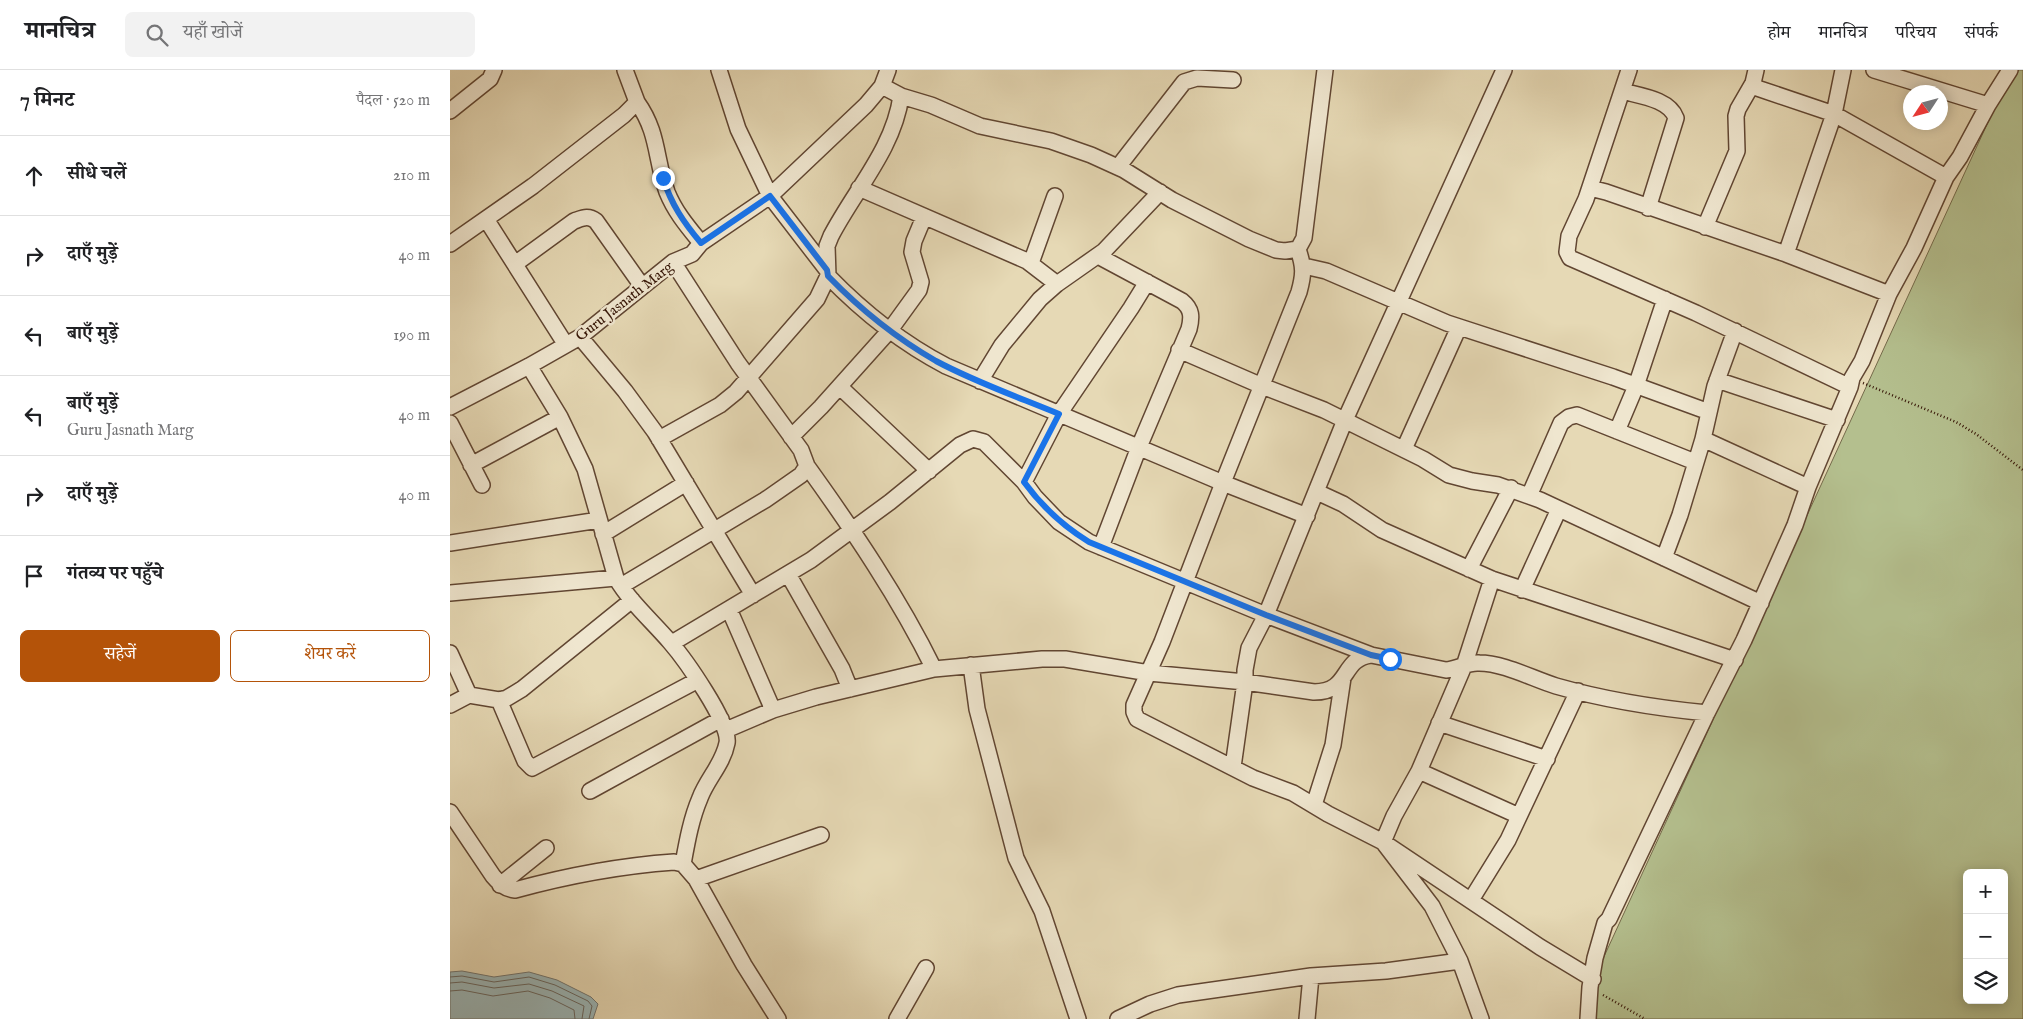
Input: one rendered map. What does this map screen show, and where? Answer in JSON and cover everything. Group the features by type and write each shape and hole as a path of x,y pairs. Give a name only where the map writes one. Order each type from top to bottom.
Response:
{"street":[{"path":"450,111 490,79 494,70"},
{"path":"626,70 637,102 647,117 653,131 663,178 671,200 682,220 701,243"},
{"path":"719,70 738,129 770,196 828,273 859,307 936,360 980,381 1223,483 1307,516"},
{"name":"Guru Jasnath Marg","path":"450,407 580,337 673,262 692,254 701,243 770,196 866,105 882,86 888,70"},
{"path":"1324,70 1307,223 1304,238 1298,249 1304,266 1304,277 1186,580 1149,673 1134,705 1136,719 1253,778 1281,788 1383,842 1592,983"},
{"path":"1233,767 1245,670 1250,648 1266,615 1345,420 1504,70"},
{"path":"1786,254 1834,114 1843,70"},
{"path":"1874,70 1988,105"},
{"path":"1588,1019 1595,958 1605,923 1609,919 1761,603 1795,525 1808,487 1889,294 1914,248 1946,177 2010,70"},
{"path":"1627,71 1590,188 1569,236 1567,252 1570,258 1851,383"},
{"path":"1755,76 1757,88 1834,114 1946,177"},
{"path":"1705,227 1737,152 1736,116 1755,76"},
{"path":"1118,167 1184,82 1196,78 1233,80"},
{"path":"882,86 901,96 931,105 980,126 1051,141 1092,155 1118,167 1160,192 1256,242 1276,250 1298,249"},
{"path":"1622,90 1666,106 1673,111 1676,118 1648,208"},
{"path":"659,439 720,405 736,392 817,299 828,273 827,246 839,220 885,146 896,120 901,96"},
{"path":"450,244 533,186 610,126 637,102"},
{"path":"859,188 1003,250 1031,264 1056,284"},
{"path":"1590,188 1613,194 1648,208 1786,254 1889,294"},
{"path":"980,381 1002,345 1025,316 1056,284 1098,256 1119,237 1160,192"},
{"path":"1031,264 1055,196"},
{"path":"514,264 574,222 585,217 592,218 642,286"},
{"path":"791,437 840,387 890,330 919,290 921,282 912,252 914,241 924,217"},
{"path":"486,219 566,345"},
{"path":"1098,256 1188,306 1191,312 1190,321 1179,350 1101,547"},
{"path":"673,262 738,363 801,450 807,466 852,530 910,624 934,670"},
{"path":"1304,266 1326,271 1459,327 1709,412"},
{"path":"1024,482 1059,414 1131,308 1146,282"},
{"path":"1616,431 1636,386 1665,299"},
{"path":"1404,450 1459,327"},
{"path":"1664,558 1680,514 1717,380 1735,331"},
{"path":"580,337 630,398 659,439 753,595"},
{"path":"1179,350 1262,386 1324,410 1450,475 1510,488 1761,603"},
{"path":"529,366 560,417 584,469 618,582 672,644 698,680 724,725 728,741 724,755 700,797 692,822 683,864"},
{"path":"1717,380 1837,420"},
{"path":"840,387 929,471"},
{"path":"1529,496 1555,434 1561,423 1569,417 1577,416 1695,462"},
{"path":"471,465 560,417"},
{"path":"450,423 482,485"},
{"path":"1702,439 1808,487"},
{"path":"672,644 811,560 929,471 960,445 973,440 984,442 1024,482 1035,497 1059,522 1089,542 1186,580 1266,615 1371,655 1446,670 1478,662 1494,665 1578,691 1673,710 1707,713"},
{"path":"450,593 618,582 652,569 787,485 801,475 807,466"},
{"path":"450,543 601,527 686,483"},
{"path":"1469,569 1510,488"},
{"path":"1317,492 1343,504 1382,530 1492,579 1735,660"},
{"path":"1522,590 1559,509"},
{"path":"788,574 842,669 850,689"},
{"path":"1383,842 1394,816 1419,770 1464,666 1492,579"},
{"path":"450,705 469,696 498,700 507,698 522,689 632,600"},
{"path":"729,609 773,710"},
{"path":"450,652 469,696"},
{"path":"590,791 724,725 850,689 934,670 1042,659 1065,660 1149,673 1324,692 1338,685 1356,659 1371,655"},
{"path":"971,665 977,709 1016,858 1042,911 1078,1019"},
{"path":"1314,805 1333,745 1343,677"},
{"path":"498,700 525,761 532,768 698,680"},
{"path":"1471,900 1508,840 1578,691"},
{"path":"1440,723 1547,759"},
{"path":"1419,770 1519,816"},
{"path":"450,812 492,876 500,885 508,890 515,890 566,876 606,869 674,862 683,864 696,879 744,965 778,1019"},
{"path":"696,879 821,835"},
{"path":"1383,842 1432,906 1460,961 1481,1019"},
{"path":"500,885 546,848"},
{"path":"1118,1019 1150,1004 1178,995 1311,976 1386,971 1460,961"},
{"path":"896,1019 926,968"},
{"path":"1307,1019 1311,976"}],"path":[{"path":"1851,383 1956,422 1976,434 2023,470"},
{"path":"1592,983 1645,1019"}],"green space":[{"path":"2012,70 2023,70 2023,1019 1580,1019 1590,987"}],"water":[{"path":"462,971 494,977 529,972 557,980 591,997 598,1004 593,1019 450,1019 450,972"}],"route":[{"path":"663,178 667,192 682,220 701,243 770,196 827,270 828,276 859,307 872,317 905,341 946,366 1059,414 1024,482 1046,510 1070,530 1089,542 1186,580 1266,615 1371,655 1390,659"}]}
